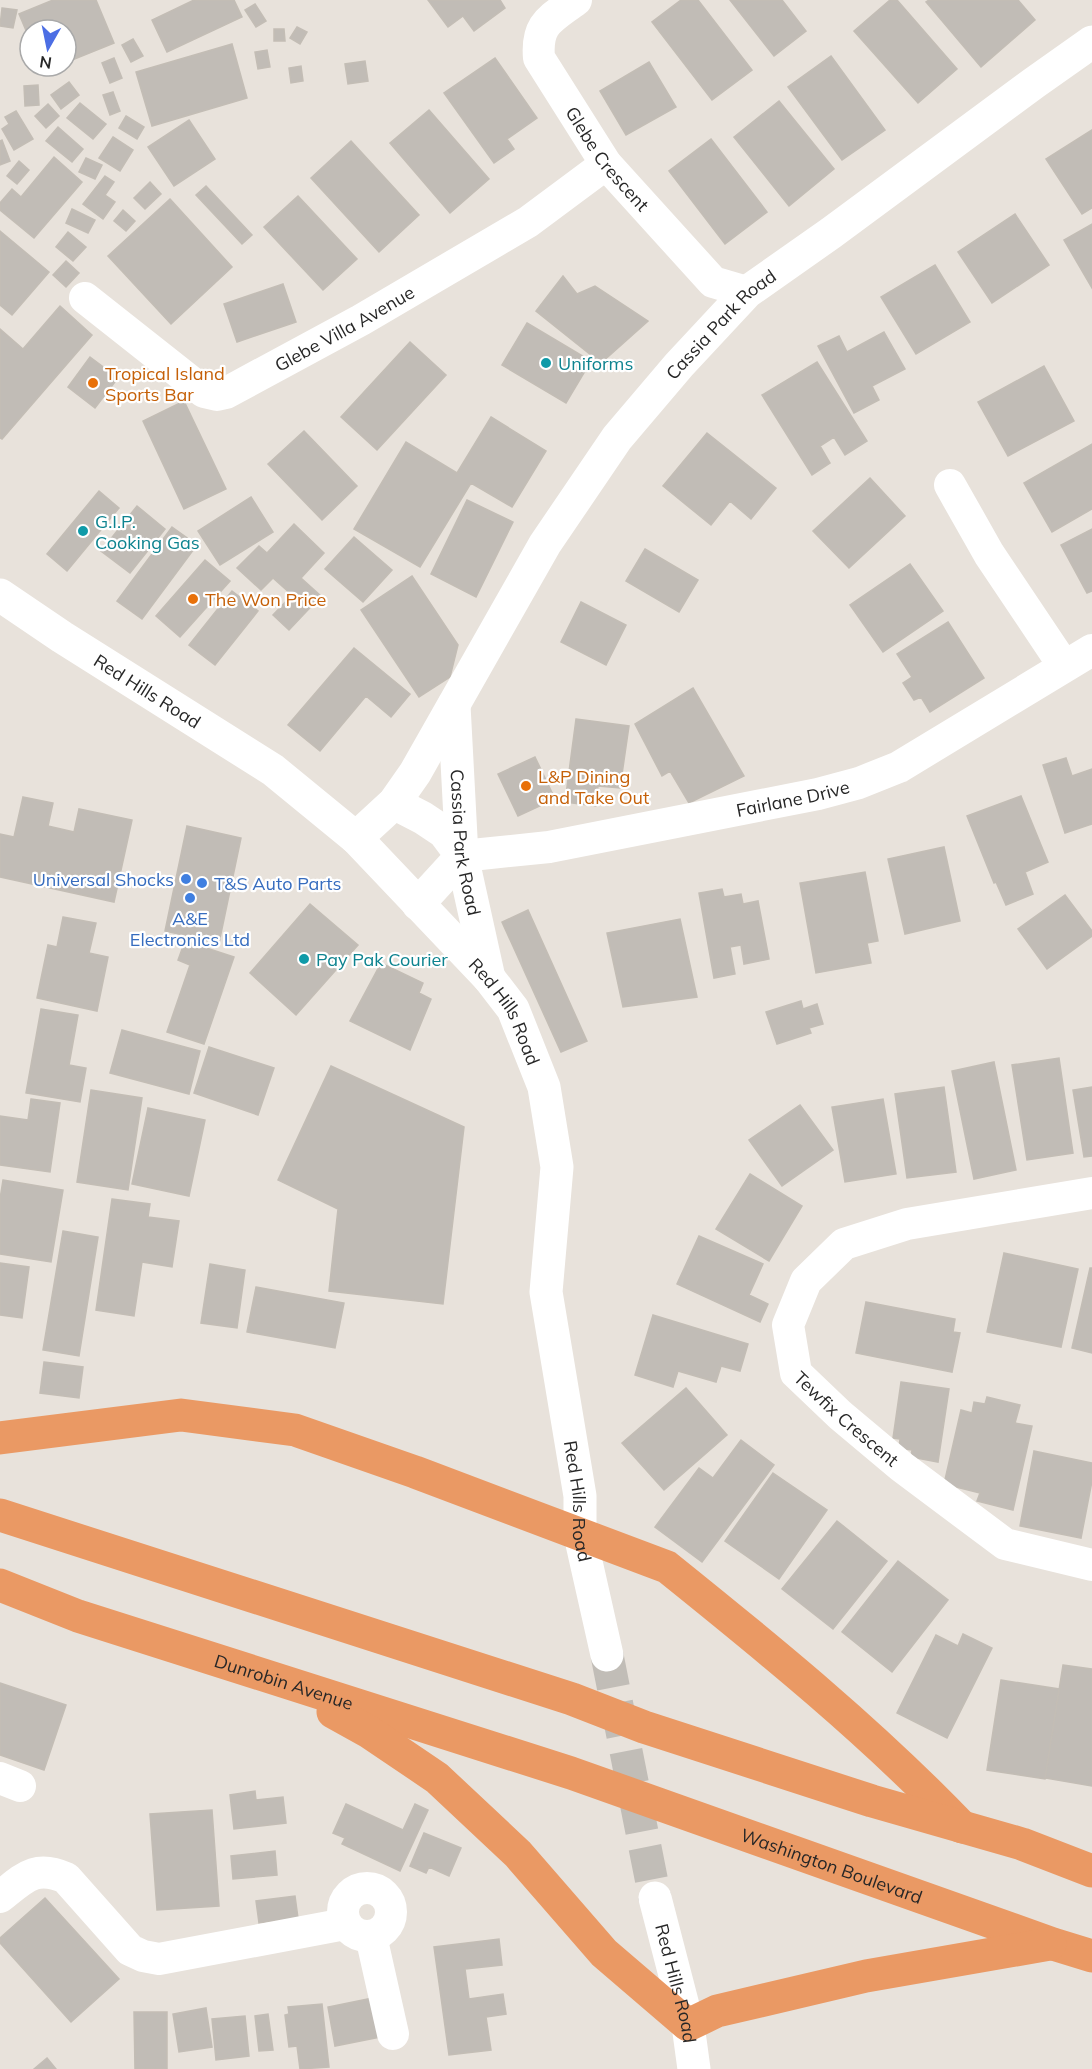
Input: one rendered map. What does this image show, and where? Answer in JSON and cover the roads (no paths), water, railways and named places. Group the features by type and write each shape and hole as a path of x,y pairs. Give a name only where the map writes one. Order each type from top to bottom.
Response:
{"highway":[{"path":"0,1438 181,1415 295,1430 415,1472 667,1567 768,1648 824,1697 896,1761 964,1829"},
{"path":"0,1515 572,1699 644,1727 860,1798 1022,1844 1092,1871"},
{"name":"Dunrobin Avenue","path":"0,1584 78,1616 571,1773"},
{"path":"268,1677 369,1732 437,1778 518,1854 604,1953 688,2025 717,2011 866,1976 1053,1944"},
{"name":"Washington Boulevard","path":"571,1773 1092,1956"}],"main road":[{"name":"Cassia Park Road","path":"356,838 394,803 425,758 545,544 617,438 679,365 747,292 1092,42"},
{"name":"Red Hills Road","path":"0,595 62,637 273,770 356,838 489,978 513,1009 544,1087 557,1167 546,1292 580,1496 580,1535 607,1655"},
{"name":"Cassia Park Road","path":"454,705 462,856 489,978"},
{"path":"394,803 444,832 462,856 418,904"},
{"name":"Red Hills Road","path":"655,1898 688,2025 694,2069"}],"street":[{"name":"Glebe Crescent","path":"576,0 545,24 538,41 539,58 606,164 713,282 747,292"},
{"name":"Glebe Villa Avenue","path":"86,298 204,392 217,395 226,393 361,320 528,222 606,164"},
{"path":"950,485 989,554 1064,666"},
{"name":"Fairlane Drive","path":"462,856 549,847 818,794 859,783 899,766 1092,650"},
{"name":"Tewfix Crescent","path":"1092,1193 907,1224 843,1244 806,1281 788,1325 796,1373 840,1415 903,1467 1005,1544 1092,1565"},
{"path":"0,1897 28,1875 40,1871 53,1872 66,1878 130,1950 143,1956 159,1959 358,1930 393,2034"}],"tunnel":[{"path":"607,1655 655,1898"}],"place":[{"name":"Uniforms","path":"546,363"},
{"name":"Tropical Island Sports Bar","path":"93,383"},
{"name":"G.I.P. Cooking Gas","path":"83,531"},
{"name":"The Won Price","path":"193,599"},
{"name":"L&P Dining and Take Out","path":"526,786"},
{"name":"Universal Shocks","path":"186,879"},
{"name":"T&S Auto Parts","path":"202,883"},
{"name":"A&E Electronics Ltd","path":"190,898"},
{"name":"Pay Pak Courier","path":"304,959"}]}
